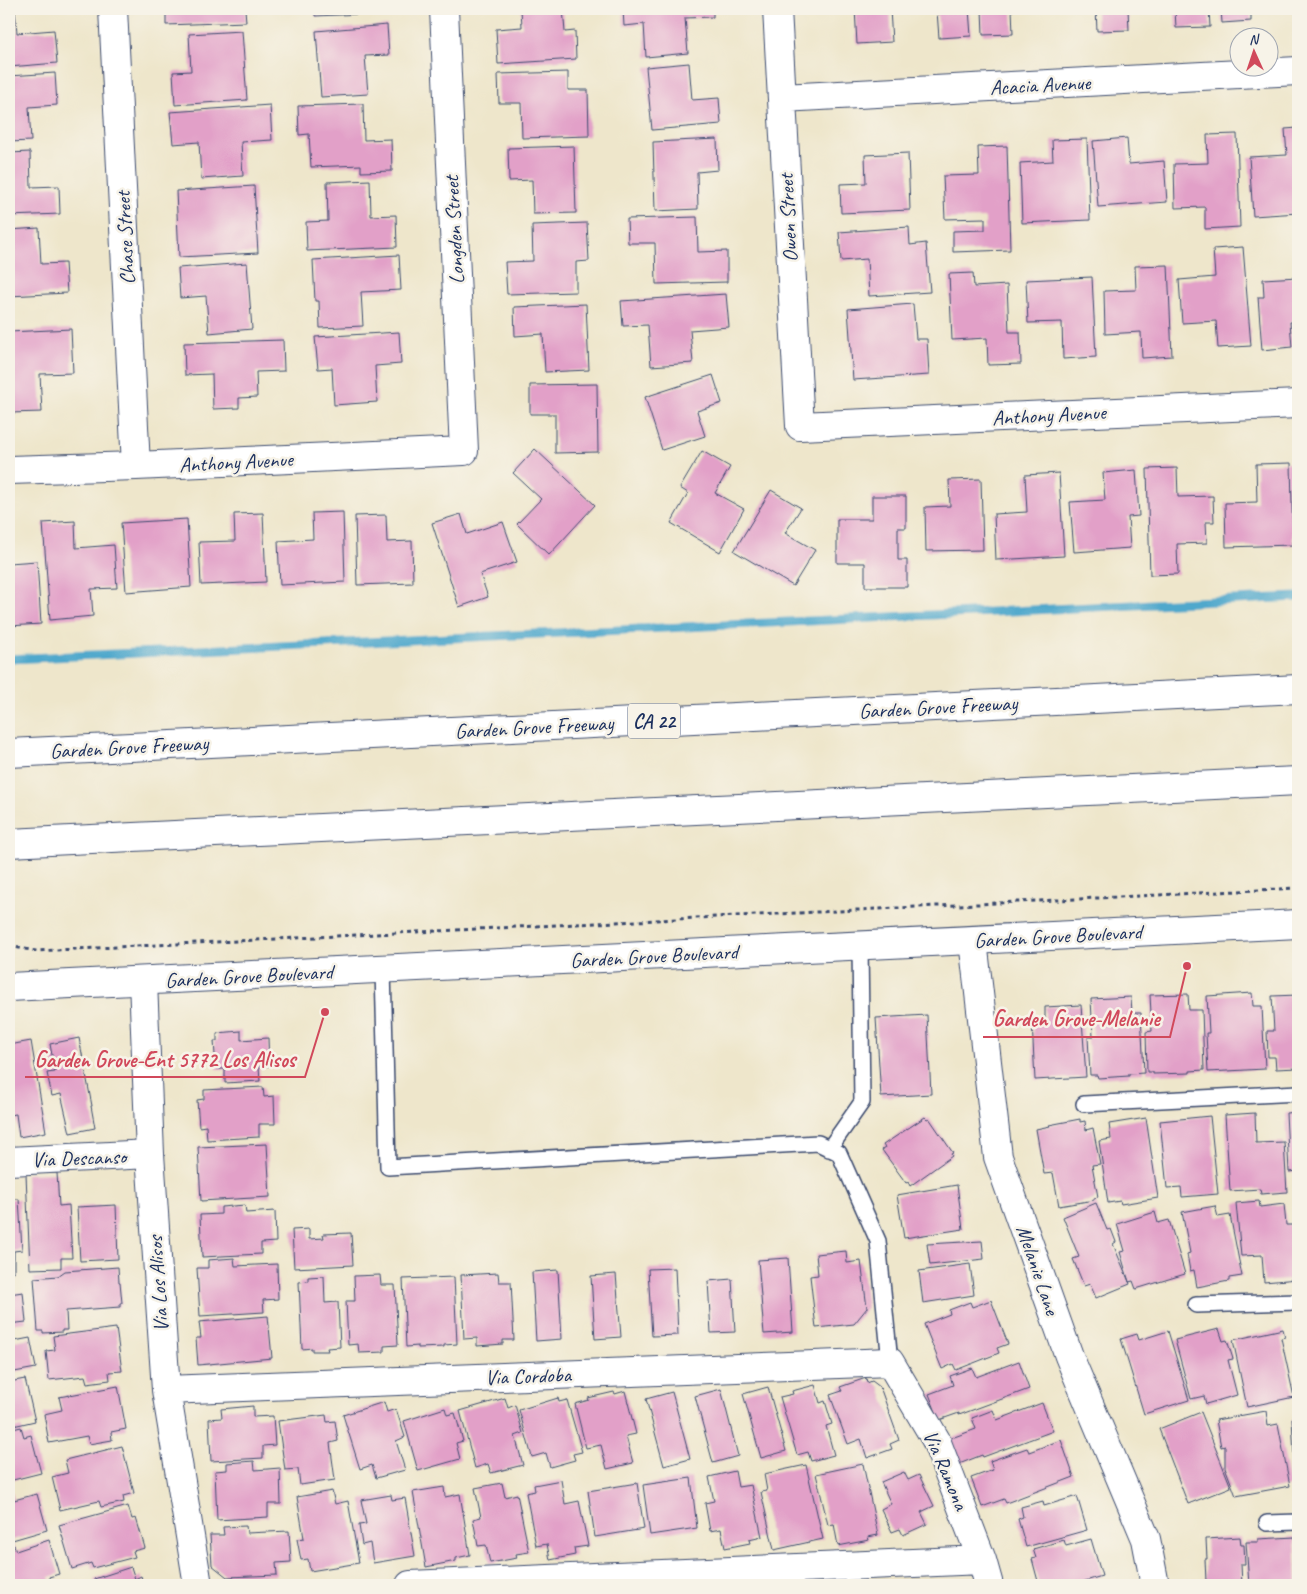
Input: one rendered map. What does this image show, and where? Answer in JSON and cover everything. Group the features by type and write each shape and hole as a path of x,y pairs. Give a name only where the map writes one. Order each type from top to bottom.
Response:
{"main road":[{"name":"Chase Street","path":"113,9 136,466"},
{"name":"Longden Street","path":"444,9 464,451"},
{"name":"Owen Street","path":"777,9 800,426"},
{"name":"Acacia Avenue","path":"782,98 1298,71"},
{"name":"Anthony Avenue","path":"800,426 1298,404"},
{"name":"Anthony Avenue","path":"9,470 464,451"},
{"name":"Garden Grove Freeway","path":"9,753 1298,689"},
{"path":"9,843 1298,782"},
{"name":"Garden Grove Boulevard","path":"9,987 1298,924"},
{"name":"Melanie Lane","path":"973,941 998,1157 1068,1356 1146,1539 1155,1585"},
{"name":"Via Los Alisos","path":"143,981 150,1154 166,1390 198,1585"},
{"name":"Via Descanso","path":"9,1160 150,1154"},
{"name":"Via Cordoba","path":"166,1390 890,1362"},
{"name":"Via Ramona","path":"890,1362 936,1440 986,1572"},
{"path":"410,1585 986,1572"}],"lane":[{"path":"829,1149 862,1102 860,946"},
{"path":"382,969 388,1167 818,1143 839,1153 878,1240 890,1362"},
{"path":"1084,1104 1298,1093"},
{"path":"1196,1305 1298,1302"},
{"path":"1267,1523 1298,1522"}],"path":[{"path":"9,946 36,951 1298,888"}],"building":[{"path":"9,9 15,9 17,33 54,30 57,63 9,67"},
{"path":"166,9 245,9 246,22 166,25"},
{"path":"315,9 385,9 386,13 315,16"},
{"path":"521,9 563,9 565,32 575,31 576,59 498,64 496,29 522,27"},
{"path":"623,9 713,9 713,17 685,18 688,53 646,57 644,24 624,26"},
{"path":"855,9 890,9 892,42 857,44"},
{"path":"901,9 969,9 971,36 939,38 937,11 902,13"},
{"path":"982,9 1012,9 1013,34 983,35"},
{"path":"1096,9 1128,9 1129,30 1097,31"},
{"path":"1175,9 1209,9 1210,27 1176,28"},
{"path":"1221,9 1251,9 1251,21 1222,23"},
{"path":"387,25 389,55 365,56 368,94 321,97 316,31"},
{"path":"242,31 247,100 175,105 173,72 191,71 189,34"},
{"path":"689,63 692,100 719,98 721,124 652,130 646,67"},
{"path":"568,72 568,90 588,90 589,136 522,138 521,103 499,103 498,74"},
{"path":"55,73 57,105 29,107 31,141 9,142 9,76"},
{"path":"363,104 364,140 391,139 392,171 361,172 361,165 311,167 309,134 299,135 298,106"},
{"path":"270,105 272,140 241,142 243,176 201,179 199,142 173,144 170,112"},
{"path":"1298,128 1298,213 1253,216 1249,157 1287,155 1285,129"},
{"path":"1237,134 1240,227 1205,229 1205,207 1175,208 1174,164 1208,163 1207,135"},
{"path":"1127,138 1129,164 1164,161 1167,202 1098,207 1093,141"},
{"path":"717,139 718,170 697,172 698,209 655,211 653,142"},
{"path":"1087,139 1090,220 1022,223 1020,163 1053,161 1052,140"},
{"path":"574,146 576,213 533,214 532,180 509,181 508,148"},
{"path":"1007,146 1010,250 953,252 953,231 985,230 985,218 945,219 943,176 979,175 978,147"},
{"path":"30,152 31,187 59,186 60,214 9,216 9,153"},
{"path":"908,153 910,210 841,213 840,184 866,183 865,155"},
{"path":"370,180 371,216 396,215 397,247 307,251 306,222 328,221 327,182"},
{"path":"254,186 258,253 179,257 176,191"},
{"path":"697,217 698,252 727,251 727,282 656,284 655,243 628,243 627,219"},
{"path":"587,223 589,261 576,262 576,292 507,294 505,262 533,261 532,225"},
{"path":"909,227 910,245 926,243 930,292 869,296 867,259 841,261 839,232"},
{"path":"39,228 41,264 65,263 67,293 9,296 9,230"},
{"path":"1243,247 1251,346 1218,348 1216,321 1182,323 1179,280 1215,277 1213,249"},
{"path":"399,255 401,290 361,292 363,326 320,328 319,301 315,301 313,260"},
{"path":"247,263 252,329 209,333 206,296 180,298 178,268"},
{"path":"1168,265 1172,356 1142,358 1141,332 1105,334 1104,291 1136,290 1135,266"},
{"path":"973,273 974,287 1007,285 1009,332 1020,332 1021,364 988,365 987,338 952,340 949,274"},
{"path":"1092,277 1096,357 1063,359 1062,322 1028,323 1026,280"},
{"path":"1298,277 1298,322 1290,322 1292,347 1262,350 1258,297 1264,297 1263,279"},
{"path":"726,294 729,327 690,330 693,363 651,366 648,325 623,326 621,301"},
{"path":"586,304 589,370 545,372 543,334 515,336 514,307"},
{"path":"913,304 916,339 927,339 929,375 853,380 848,309"},
{"path":"71,329 73,373 40,374 42,412 9,413 9,332"},
{"path":"399,332 401,364 375,366 377,402 334,405 332,368 318,369 315,337"},
{"path":"283,340 284,371 256,372 257,397 239,398 239,408 213,409 212,374 185,375 184,343"},
{"path":"713,375 722,403 697,411 705,436 662,450 645,397"},
{"path":"597,384 598,452 555,453 555,414 530,414 530,385"},
{"path":"535,449 595,505 549,555 517,524 541,499 513,473"},
{"path":"702,451 730,467 715,493 744,509 720,552 671,523 688,493 680,488"},
{"path":"1291,463 1293,545 1226,547 1225,503 1257,502 1256,464"},
{"path":"1177,468 1178,497 1213,496 1214,522 1206,522 1207,543 1177,544 1178,574 1150,575 1147,469"},
{"path":"1136,470 1139,516 1128,517 1130,548 1074,552 1070,502 1105,500 1103,473"},
{"path":"1059,473 1064,556 996,560 994,514 1027,512 1025,475"},
{"path":"981,479 983,550 926,551 925,507 950,506 949,480"},
{"path":"771,490 801,508 785,533 815,550 793,586 734,551"},
{"path":"872,496 906,496 906,528 898,528 898,560 907,560 907,587 865,587 865,563 837,563 837,519 872,519"},
{"path":"343,512 345,582 280,585 278,541 313,539 312,513"},
{"path":"263,513 266,582 201,585 199,542 235,541 234,514"},
{"path":"461,514 467,534 503,522 517,562 480,574 488,597 459,607 432,523"},
{"path":"386,515 387,542 412,541 413,583 357,585 355,516"},
{"path":"187,519 191,587 126,592 121,523"},
{"path":"75,521 76,548 114,545 117,588 91,589 93,616 50,620 43,523"},
{"path":"37,561 41,624 9,626 9,563"},
{"path":"1252,993 1253,1006 1262,1006 1265,1069 1208,1072 1206,1033 1209,1033 1207,996"},
{"path":"1188,994 1189,1010 1202,1010 1204,1070 1190,1071 1190,1073 1153,1074 1153,1072 1147,1072 1146,1032 1152,1031 1150,995"},
{"path":"1298,995 1298,1068 1276,1069 1275,1057 1268,1057 1267,1031 1274,1031 1272,996"},
{"path":"1131,997 1132,1013 1141,1013 1144,1073 1098,1078 1097,1075 1090,1075 1088,1037 1093,1037 1091,999"},
{"path":"1081,1005 1086,1077 1035,1080 1032,1022 1045,1021 1045,1007"},
{"path":"927,1015 931,1094 881,1097 876,1018"},
{"path":"241,1031 241,1040 268,1038 269,1066 259,1067 260,1081 225,1083 225,1069 216,1069 214,1041 217,1041 217,1033"},
{"path":"79,1038 95,1128 70,1133 61,1094 52,1096 47,1073 55,1072 50,1044"},
{"path":"31,1041 46,1132 19,1137 16,1114 9,1115 9,1045"},
{"path":"263,1087 264,1097 274,1096 275,1124 259,1124 259,1137 207,1140 206,1126 199,1127 197,1100 204,1099 204,1090"},
{"path":"1298,1112 1298,1171 1289,1172 1286,1113"},
{"path":"1255,1113 1256,1143 1284,1142 1287,1192 1261,1194 1260,1189 1230,1191 1225,1115"},
{"path":"1210,1116 1218,1194 1182,1197 1181,1187 1167,1188 1160,1121"},
{"path":"925,1117 929,1118 953,1153 951,1154 952,1156 910,1186 882,1150 885,1148 883,1145"},
{"path":"1146,1118 1158,1198 1121,1204 1120,1201 1108,1203 1099,1141 1111,1139 1109,1124"},
{"path":"1080,1119 1080,1122 1085,1121 1086,1130 1093,1128 1100,1164 1092,1165 1098,1197 1094,1198 1094,1200 1059,1206 1053,1173 1044,1174 1036,1129"},
{"path":"267,1144 270,1197 201,1201 198,1147"},
{"path":"57,1173 59,1206 69,1205 72,1258 61,1258 61,1268 30,1269 26,1174"},
{"path":"957,1185 963,1229 904,1238 897,1195"},
{"path":"9,1199 19,1199 22,1250 14,1251 14,1272 9,1272"},
{"path":"1259,1201 1260,1207 1284,1204 1286,1225 1295,1225 1298,1279 1264,1282 1262,1255 1241,1256 1236,1203"},
{"path":"1096,1203 1107,1230 1111,1229 1116,1242 1113,1244 1130,1284 1096,1298 1090,1284 1084,1286 1073,1259 1079,1257 1063,1217"},
{"path":"116,1205 118,1259 80,1261 77,1207"},
{"path":"245,1205 246,1213 275,1211 276,1242 261,1243 261,1254 202,1257 200,1215 221,1214 221,1207"},
{"path":"1215,1206 1218,1217 1230,1215 1242,1276 1229,1278 1229,1281 1197,1287 1194,1270 1190,1271 1187,1254 1190,1253 1182,1212"},
{"path":"1155,1212 1158,1223 1169,1220 1185,1274 1136,1289 1133,1281 1129,1282 1120,1252 1125,1251 1117,1224"},
{"path":"309,1229 309,1239 324,1238 323,1234 351,1233 353,1265 294,1268 292,1230"},
{"path":"982,1241 984,1259 930,1265 927,1244"},
{"path":"846,1251 847,1263 861,1261 867,1308 854,1324 816,1328 810,1276 818,1275 816,1254"},
{"path":"234,1258 235,1266 277,1264 278,1299 263,1300 264,1312 200,1316 197,1268 208,1268 208,1260"},
{"path":"788,1258 793,1332 764,1334 758,1260"},
{"path":"970,1264 974,1295 923,1303 919,1271"},
{"path":"118,1267 122,1303 120,1303 120,1307 66,1311 67,1330 43,1333 43,1331 38,1331 34,1278 58,1276 65,1271"},
{"path":"675,1268 678,1335 652,1336 648,1269"},
{"path":"558,1270 562,1339 536,1341 532,1272"},
{"path":"498,1273 499,1282 511,1282 514,1340 503,1340 503,1344 477,1346 477,1338 464,1339 461,1275"},
{"path":"616,1274 621,1337 595,1339 591,1276"},
{"path":"380,1275 381,1285 395,1285 398,1345 384,1346 384,1352 359,1353 358,1344 348,1345 346,1301 355,1301 354,1276"},
{"path":"324,1276 325,1303 338,1302 340,1347 327,1348 328,1351 312,1351 312,1348 302,1349 299,1282 308,1281 308,1277"},
{"path":"454,1277 457,1344 444,1345 444,1347 406,1347 403,1279"},
{"path":"732,1279 735,1332 711,1333 708,1281"},
{"path":"23,1292 26,1322 9,1324 9,1294"},
{"path":"991,1300 1008,1344 997,1348 999,1353 956,1370 953,1364 942,1369 924,1324 950,1314 949,1310 970,1302 972,1307"},
{"path":"268,1316 272,1358 198,1365 196,1338 201,1338 199,1322"},
{"path":"116,1328 122,1371 109,1372 110,1380 87,1383 85,1376 49,1380 46,1351 55,1350 53,1336"},
{"path":"1219,1329 1223,1341 1227,1340 1233,1359 1228,1360 1237,1395 1206,1404 1204,1396 1191,1399 1175,1340"},
{"path":"1283,1329 1285,1337 1281,1338 1294,1397 1247,1407 1233,1340"},
{"path":"1168,1331 1189,1400 1144,1414 1121,1339 1137,1334 1139,1340"},
{"path":"30,1338 36,1368 9,1373 9,1342"},
{"path":"1019,1361 1029,1389 959,1415 959,1413 939,1420 929,1394 953,1385 950,1376 972,1368 976,1377"},
{"path":"866,1378 867,1383 872,1381 880,1387 899,1440 890,1444 892,1449 867,1458 861,1439 848,1444 830,1395 842,1391 840,1387"},
{"path":"25,1379 35,1421 9,1427 9,1382"},
{"path":"815,1385 820,1403 825,1401 832,1424 826,1426 834,1455 811,1461 808,1452 797,1455 780,1397 793,1394 792,1391"},
{"path":"118,1386 126,1429 111,1432 112,1440 89,1444 87,1436 49,1443 44,1414 62,1410 59,1397"},
{"path":"768,1387 786,1451 761,1458 743,1394"},
{"path":"721,1389 738,1456 713,1463 695,1396"},
{"path":"625,1391 636,1434 626,1436 633,1463 607,1469 601,1445 586,1448 575,1404 589,1400 588,1398"},
{"path":"672,1392 690,1459 664,1466 646,1399"},
{"path":"505,1398 508,1408 515,1405 523,1433 515,1436 523,1465 491,1473 488,1464 475,1468 460,1411"},
{"path":"558,1398 559,1402 567,1400 582,1452 573,1454 575,1460 550,1467 546,1453 532,1457 519,1410"},
{"path":"384,1402 387,1412 396,1409 405,1437 396,1441 405,1470 376,1478 372,1465 360,1469 343,1415"},
{"path":"1042,1403 1053,1431 959,1464 949,1439 976,1429 972,1418 993,1410 997,1420"},
{"path":"253,1406 253,1417 273,1416 275,1445 263,1446 263,1458 211,1461 209,1419 222,1418 221,1409"},
{"path":"445,1408 447,1415 455,1413 463,1441 456,1443 460,1459 418,1471 404,1421"},
{"path":"1266,1411 1268,1426 1278,1424 1290,1486 1236,1496 1225,1467 1225,1446 1221,1447 1216,1420"},
{"path":"1201,1412 1231,1487 1188,1504 1159,1429"},
{"path":"326,1415 327,1422 335,1421 338,1441 330,1443 335,1480 300,1485 298,1469 285,1470 278,1421"},
{"path":"1292,1418 1298,1418 1298,1496 1296,1496"},
{"path":"21,1427 24,1437 31,1435 41,1473 9,1481 9,1430"},
{"path":"1061,1440 1074,1477 1006,1503 1004,1499 982,1507 971,1478 993,1470 990,1461 1027,1448 1029,1452"},
{"path":"122,1446 134,1493 123,1496 124,1502 101,1507 99,1501 60,1510 52,1477 68,1473 65,1460"},
{"path":"254,1461 255,1470 280,1468 281,1504 268,1504 268,1517 217,1520 215,1471 227,1470 227,1463"},
{"path":"863,1464 878,1535 868,1537 869,1540 838,1546 834,1524 828,1525 816,1474"},
{"path":"806,1465 823,1539 774,1550 761,1492 767,1491 764,1474"},
{"path":"735,1471 738,1487 751,1485 762,1537 749,1540 750,1543 725,1548 721,1529 710,1531 705,1503 714,1501 709,1477"},
{"path":"904,1472 908,1480 919,1475 934,1506 921,1512 927,1524 903,1535 900,1529 892,1532 881,1509 891,1504 881,1482"},
{"path":"691,1478 697,1528 650,1535 643,1485"},
{"path":"561,1480 565,1504 579,1501 588,1546 574,1548 575,1555 550,1560 547,1544 536,1546 526,1493 535,1491 534,1485"},
{"path":"502,1483 505,1497 517,1494 529,1552 516,1554 517,1558 490,1563 486,1545 478,1546 473,1519 481,1517 475,1488"},
{"path":"637,1483 644,1529 595,1537 588,1491"},
{"path":"444,1487 445,1497 460,1494 470,1555 456,1558 456,1561 426,1567 413,1492"},
{"path":"9,1489 11,1489 14,1500 37,1494 47,1530 9,1541"},
{"path":"332,1491 335,1504 348,1501 359,1563 310,1571 308,1559 301,1560 297,1539 304,1538 297,1497"},
{"path":"391,1495 392,1500 405,1498 415,1556 373,1563 370,1543 362,1545 359,1525 366,1524 361,1500"},
{"path":"1077,1496 1087,1530 1026,1547 1018,1519 1023,1517 1021,1507 1043,1501 1044,1506"},
{"path":"128,1506 132,1519 136,1518 145,1548 133,1551 135,1557 93,1568 91,1563 72,1569 59,1525"},
{"path":"246,1526 247,1533 289,1531 291,1562 276,1563 277,1575 227,1577 212,1565 210,1535 224,1535 223,1527"},
{"path":"1240,1537 1241,1545 1244,1545 1245,1564 1241,1564 1242,1585 1199,1585 1199,1582 1206,1582 1206,1539"},
{"path":"1295,1537 1297,1585 1249,1585 1246,1542 1258,1542 1258,1539"},
{"path":"1091,1539 1102,1576 1072,1585 1039,1585 1032,1559 1036,1558 1033,1549 1064,1540 1066,1546"},
{"path":"49,1540 59,1574 49,1577 52,1585 9,1585 9,1546 14,1545 16,1551"},
{"path":"131,1567 135,1579 141,1576 144,1585 96,1585 94,1579"}],"waterway":[{"path":"9,659 1298,597"}],"place":[{"name":"Garden Grove-Melanie","path":"1187,966"},
{"name":"Garden Grove-Ent 5772 Los Alisos","path":"325,1012"}]}
